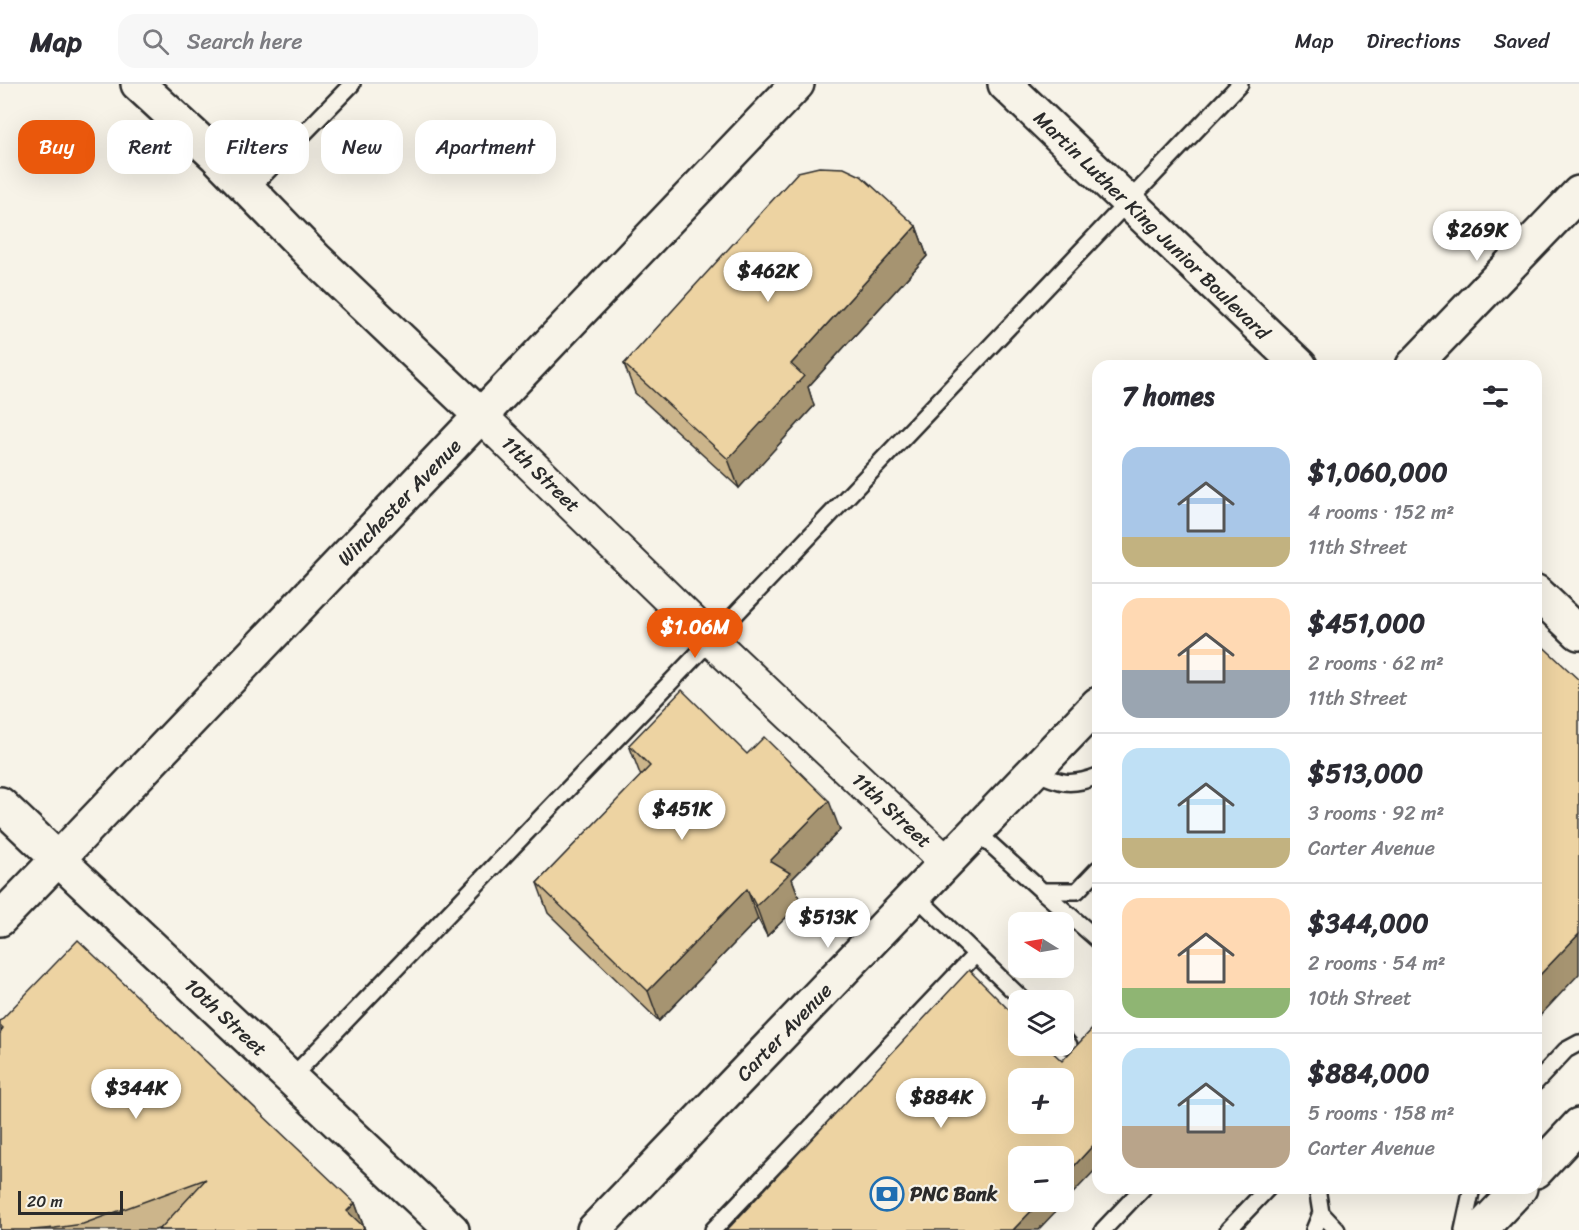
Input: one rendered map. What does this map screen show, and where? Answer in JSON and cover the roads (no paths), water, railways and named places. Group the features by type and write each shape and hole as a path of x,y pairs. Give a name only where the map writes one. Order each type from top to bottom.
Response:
{"main road":[{"name":"11th Street","path":"138,84 216,156 325,267 481,416"},
{"name":"Winchester Avenue","path":"0,920 797,84"},
{"name":"Martin Luther King Junior Boulevard","path":"1005,84 1294,360"},
{"path":"1419,360 1579,193"},
{"path":"1542,598 1579,633"},
{"name":"Carter Avenue","path":"594,1230 1092,710"},
{"name":"10th Street","path":"0,804 452,1230"},
{"path":"1542,1165 1579,1125"},
{"path":"1480,1230 1514,1194"}],"street":[{"name":"11th Street","path":"481,416 711,640 946,862"}],"lane":[{"path":"249,190 351,84"},
{"path":"291,1078 1240,84"},
{"path":"1033,771 1058,783 1077,782 1092,778"},
{"path":"976,831 1092,935"},
{"path":"1042,891 1077,891 1092,876"},
{"path":"915,895 1012,990"},
{"path":"713,1230 975,955"},
{"path":"1542,1076 1566,1050 1579,1043"},
{"path":"1103,1230 1137,1194"},
{"path":"1228,1230 1262,1194"},
{"path":"1314,1230 1321,1213 1318,1194"},
{"path":"1463,1230 1471,1194"},
{"path":"1321,1213 1337,1230"}],"place":[{"name":"PNC Bank","path":"887,1194"}]}
